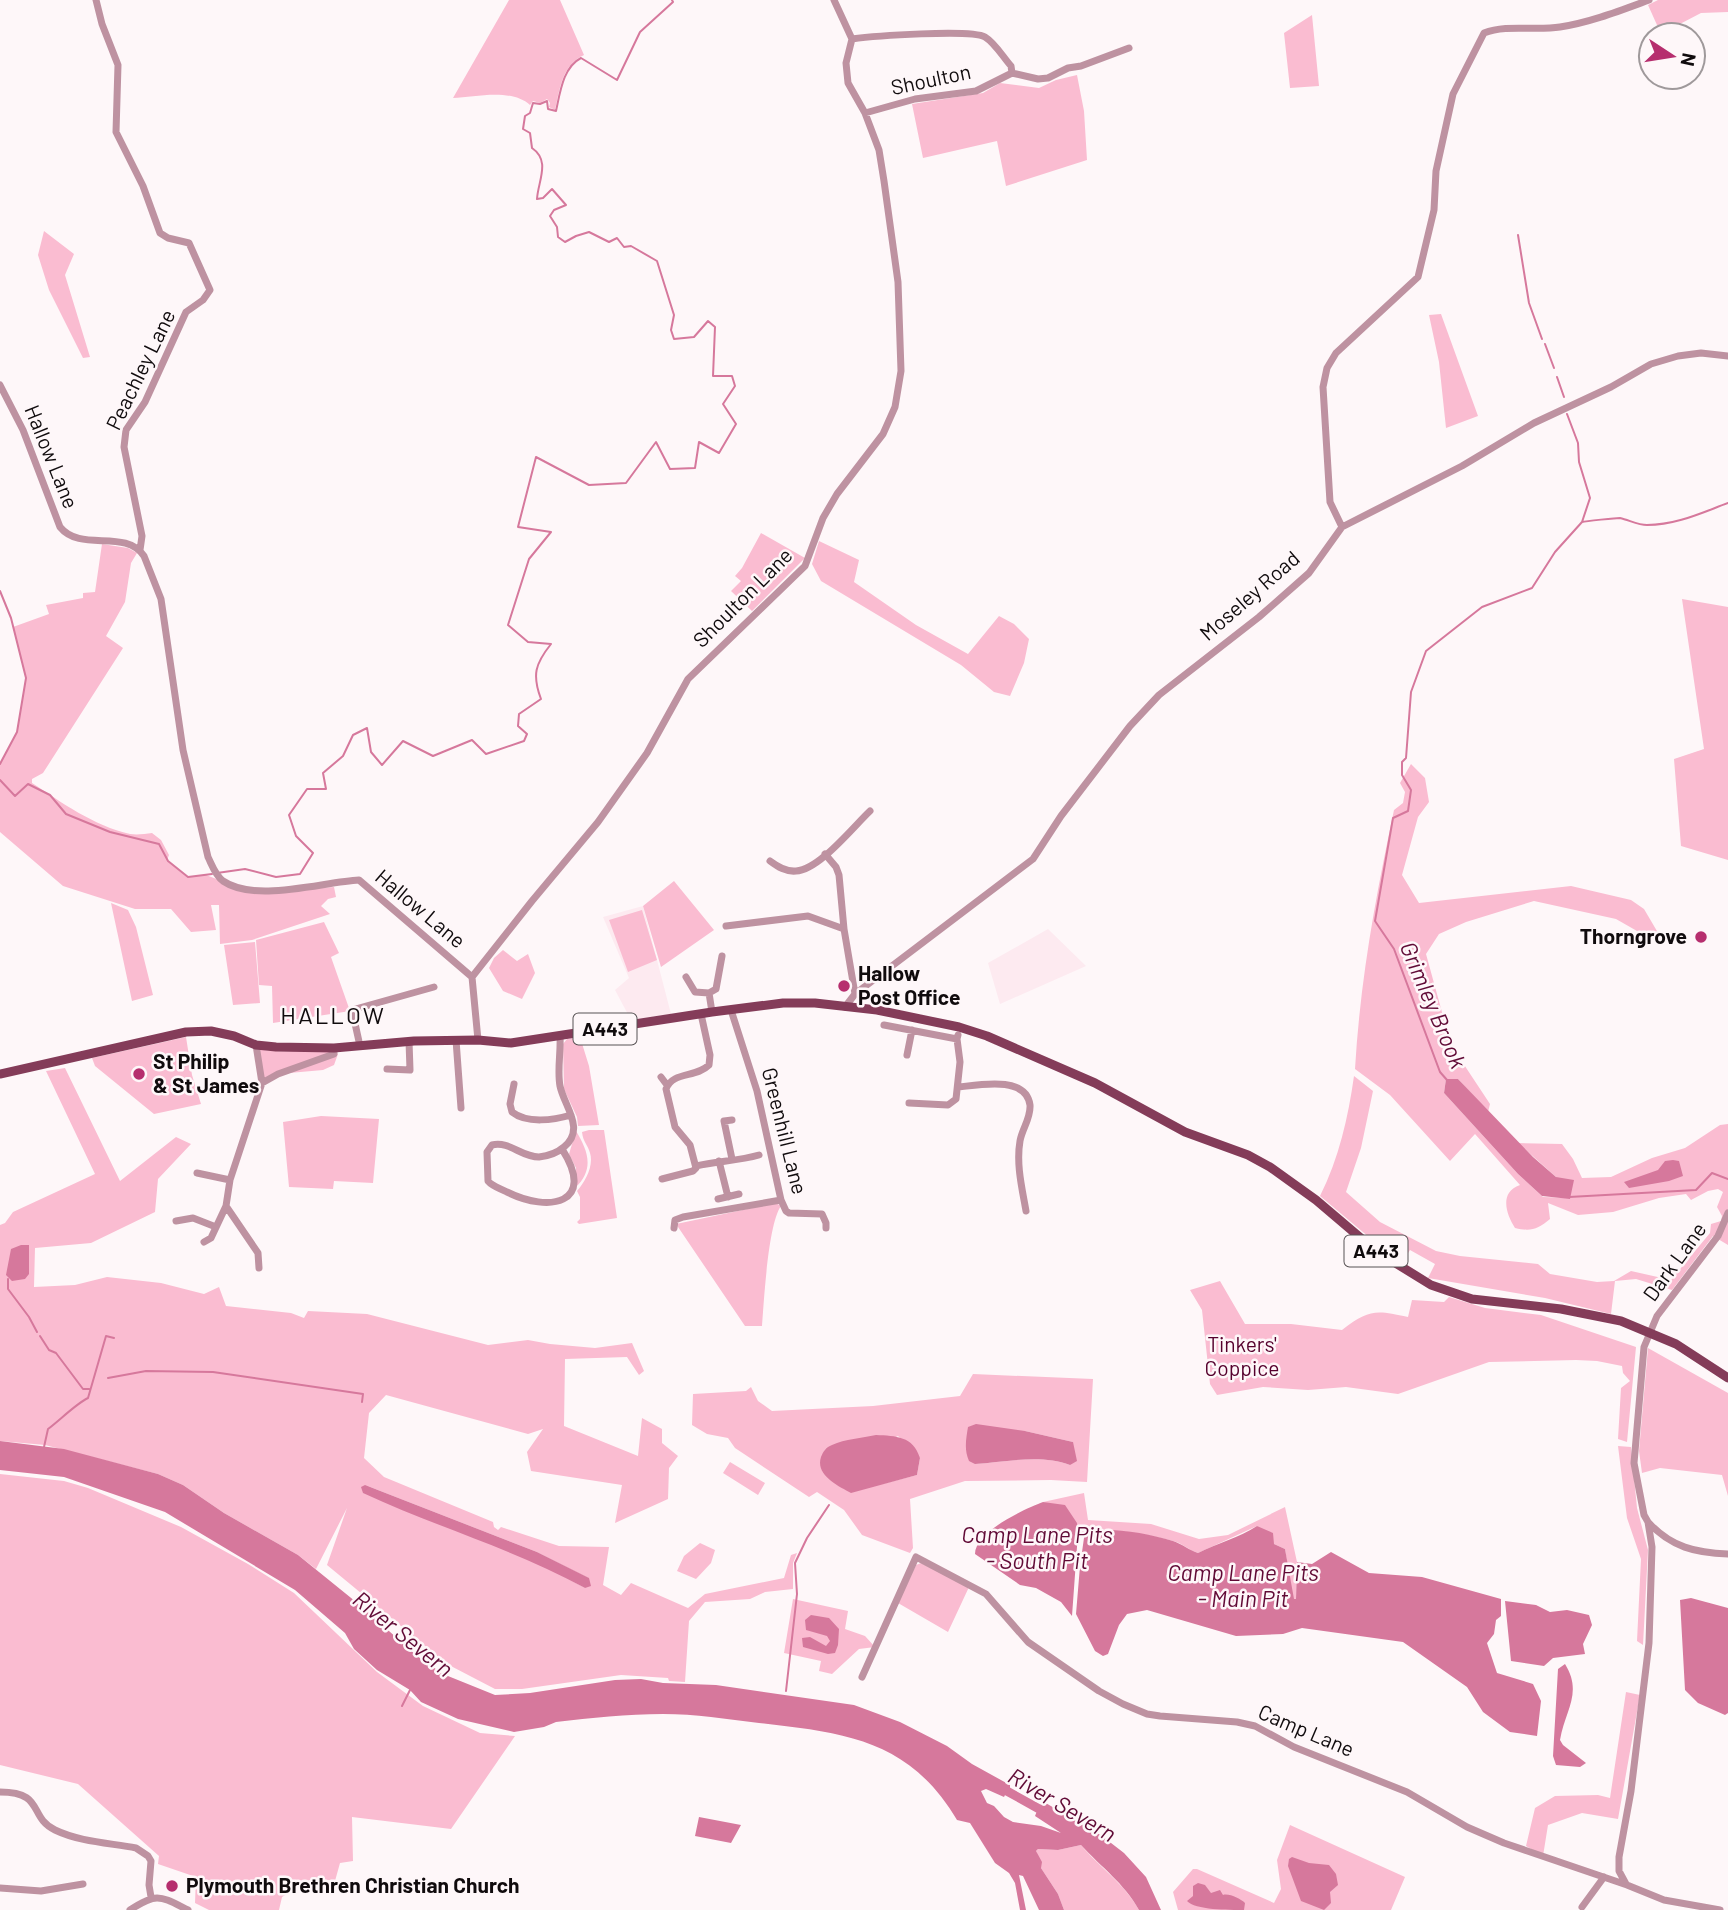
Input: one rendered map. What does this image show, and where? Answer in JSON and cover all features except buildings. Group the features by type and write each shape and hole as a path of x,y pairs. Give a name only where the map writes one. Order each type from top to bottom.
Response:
{"main road":[{"name":"A443","path":"0,1074 186,1032 211,1031 256,1045 334,1048 409,1041 478,1040 511,1043 783,1003 815,1003 877,1010 959,1027 986,1036 1095,1083 1185,1132 1248,1154 1316,1200 1376,1251 1431,1285 1472,1298 1621,1321 1676,1344 1728,1378"}],"street":[{"name":"Peachley Lane","path":"96,0 118,65 116,132 144,186 160,233 190,243 210,290 204,300 186,312 151,390 124,437 142,536 141,550"},
{"path":"834,0 852,39 887,35 968,33 984,36 1011,66 1012,72 1038,79 1048,78 1068,68 1129,48"},
{"path":"1648,0 1595,20 1535,29 1495,29 1484,33 1452,94 1436,175 1434,210 1418,277 1336,353 1327,368 1322,387 1329,502 1342,527 1462,466 1534,423 1611,387 1651,364 1701,353 1728,356"},
{"name":"Shoulton Lane","path":"472,977 598,822 647,753 688,679 805,566 818,527 837,494 883,434 895,407 900,386 898,282 879,150 865,113 849,83 846,62 852,39"},
{"name":"Shoulton","path":"865,113 915,99 976,91 1012,72"},
{"name":"Hallow Lane","path":"0,385 23,430 65,534 78,540 128,544 141,550 162,599 179,728 214,872 222,881 266,892 359,880 472,977 478,1040"},
{"name":"Moseley Road","path":"845,1007 855,994 1032,859 1060,816 1130,726 1168,687 1259,617 1309,573 1342,527"},
{"path":"774,861 784,870 807,869 867,811"},
{"path":"825,854 839,875 844,929 855,994"},
{"path":"726,926 808,916 844,929"},
{"path":"686,977 695,992 709,993 716,989 722,956"},
{"path":"359,1046 352,1010 434,987"},
{"path":"709,993 712,1012"},
{"name":"Greenhill Lane","path":"731,1010 757,1091 781,1200 789,1213 822,1214 826,1228"},
{"path":"696,1166 690,1145 675,1126 666,1091 667,1085 676,1078 701,1071 709,1065 710,1055 701,1014"},
{"path":"884,1025 957,1039"},
{"path":"909,1102 948,1105 956,1099 959,1087 959,1027"},
{"path":"907,1055 912,1030"},
{"path":"560,1037 560,1089 574,1125 572,1137 562,1149 550,1155 534,1156 503,1144 492,1145 487,1152 488,1181 494,1187 528,1202 561,1202 569,1195 573,1181 571,1166 562,1149"},
{"path":"456,1040 461,1108"},
{"path":"387,1069 410,1070 409,1041"},
{"path":"204,1242 211,1238 226,1206 230,1180 262,1083 256,1045"},
{"path":"262,1083 278,1074 334,1054 334,1048"},
{"path":"661,1077 667,1085"},
{"path":"513,1084 510,1104 512,1112 517,1116 546,1119 571,1115"},
{"path":"959,1087 1007,1084 1025,1094 1030,1104 1029,1115 1019,1150 1026,1211"},
{"path":"732,1120 724,1121 732,1159"},
{"path":"662,1179 693,1171 696,1166 759,1155"},
{"path":"719,1161 727,1197"},
{"path":"197,1173 230,1180"},
{"path":"718,1199 739,1194"},
{"path":"674,1228 675,1220 683,1217 781,1200"},
{"path":"226,1206 258,1253 259,1268"},
{"name":"Dark Lane","path":"1619,1871 1647,1669 1652,1547 1634,1463 1643,1347 1657,1316 1718,1236 1728,1213"},
{"path":"176,1221 193,1218 216,1227"},
{"path":"1648,1522 1666,1539 1685,1548 1728,1554"},
{"path":"1652,1547 1666,1539"},
{"name":"Camp Lane","path":"862,1677 916,1557 986,1594 1028,1642 1061,1667 1123,1704 1147,1714 1255,1726 1294,1746 1407,1792 1466,1827 1504,1843 1664,1900 1720,1910"},
{"path":"0,1792 12,1792 28,1798 46,1824 56,1830 77,1838 136,1848 143,1852 151,1861 151,1897"},
{"path":"1582,1907 1608,1878 1619,1871 1627,1885"},
{"path":"0,1888 41,1891 83,1884"},
{"path":"130,1910 151,1897 163,1897 188,1910"}],"shaded area":[{"path":"643,906 671,1014 631,1020 615,990 629,978 603,917"},
{"path":"1048,929 1086,966 1000,1004 988,963"}],"green space":[{"path":"509,0 560,0 584,55 566,71 555,110 549,107 547,99 540,103 533,101 530,105 503,95 453,98"},
{"path":"1658,0 1728,0 1728,12 1701,13 1686,21 1655,21 1648,5"},
{"path":"1312,15 1319,86 1290,88 1284,33"},
{"path":"1077,75 1084,111 1087,160 1006,186 997,141 923,158 912,104 983,93 1000,83 1039,88"},
{"path":"44,231 74,254 65,275 90,357 83,358 49,290 38,255"},
{"path":"1441,314 1478,416 1446,428 1439,362 1429,315"},
{"path":"761,533 805,558 752,611 731,591 741,581 735,576"},
{"path":"819,541 859,560 854,582 916,625 968,654 999,616 1014,624 1029,639 1024,663 1010,696 994,692 961,665 821,581 812,564"},
{"path":"102,544 128,548 137,553 131,563 125,602 106,636 123,648 43,773 32,779 32,783 78,813 104,825 130,834 152,833 161,840 169,855 167,860 188,877 206,875 253,893 334,887 336,897 328,899 321,906 330,914 252,940 220,944 219,905 211,905 216,930 191,932 171,909 135,909 63,886 0,832 0,764 17,732 26,678 13,627 49,614 46,605 83,598 83,593 95,592"},
{"path":"1682,599 1728,607 1728,860 1681,846 1674,759 1704,749"},
{"path":"1411,764 1425,778 1429,802 1418,817 1402,875 1419,903 1571,886 1631,900 1644,909 1664,943 1651,939 1616,919 1534,901 1466,922 1439,934 1426,954 1451,1045 1490,1104 1488,1112 1458,1079 1446,1079 1444,1093 1518,1174 1543,1197 1570,1198 1556,1177 1518,1143 1562,1144 1582,1178 1611,1177 1652,1158 1685,1148 1720,1125 1728,1124 1728,1245 1713,1236 1672,1290 1636,1279 1615,1281 1611,1314 1545,1298 1428,1278 1435,1264 1410,1250 1401,1264 1320,1196 1342,1138 1354,1076 1373,1091 1361,1148 1346,1192 1380,1222 1436,1251 1538,1264 1550,1274 1597,1282 1614,1281 1631,1271 1671,1280 1710,1233 1711,1224 1721,1221 1722,1216 1717,1207 1723,1192 1718,1189 1691,1200 1686,1194 1659,1198 1613,1212 1578,1215 1548,1203 1550,1219 1530,1230 1515,1228 1506,1204 1509,1193 1520,1185 1475,1134 1450,1161 1390,1095 1355,1069 1375,906 1394,810 1403,803 1405,792 1400,783"},
{"path":"674,881 714,930 661,967 643,906"},
{"path":"111,903 128,910 136,927 153,995 132,1001"},
{"path":"642,910 657,960 628,972 609,920"},
{"path":"324,922 339,953 331,957 350,1011 273,1023 272,986 259,985 256,940"},
{"path":"255,942 260,1003 233,1005 224,945"},
{"path":"503,950 517,961 528,954 535,973 522,999 503,991 489,968 494,958"},
{"path":"186,1037 192,1075 201,1104 154,1114 95,1066 92,1058"},
{"path":"580,1037 589,1066 599,1125 578,1126 577,1117 564,1089 563,1044 567,1039"},
{"path":"259,1049 338,1054 334,1065 323,1070 278,1074 262,1083"},
{"path":"65,1068 120,1181 176,1137 191,1144 158,1179 155,1212 91,1243 35,1248 34,1287 75,1285 107,1277 161,1283 204,1294 219,1287 226,1306 291,1313 304,1318 308,1311 367,1314 488,1345 528,1340 595,1348 632,1343 644,1371 639,1375 627,1357 565,1359 564,1426 638,1456 642,1418 662,1429 662,1443 678,1456 669,1468 668,1499 615,1523 622,1485 531,1471 527,1452 543,1429 528,1434 386,1395 369,1413 364,1458 384,1477 493,1522 498,1530 501,1527 559,1546 609,1547 603,1585 621,1595 631,1583 688,1608 705,1594 784,1578 791,1555 797,1553 793,1563 793,1589 765,1592 750,1599 705,1602 689,1621 685,1682 669,1681 668,1678 621,1675 522,1689 495,1689 447,1664 327,1565 347,1508 316,1569 298,1555 224,1513 183,1485 158,1474 45,1445 0,1441 0,1225 5,1223 13,1212 95,1174 46,1071","holes":["365,1485 537,1552 588,1578 585,1588 545,1566"]},
{"path":"321,1116 379,1119 373,1183 334,1181 333,1189 289,1187 283,1122"},
{"path":"604,1130 617,1218 579,1224 580,1197 577,1191 586,1178 591,1163 582,1132"},
{"path":"576,1131 584,1146 587,1167 575,1188 576,1168 569,1154"},
{"path":"776,1203 781,1206 770,1245 762,1326 745,1326 676,1224"},
{"name":"Tinkers' Coppice","path":"1220,1281 1245,1324 1291,1324 1342,1330 1359,1318 1373,1313 1408,1317 1412,1300 1444,1302 1449,1297 1485,1308 1541,1315 1636,1347 1627,1442 1618,1439 1621,1388 1630,1381 1623,1373 1622,1366 1597,1361 1489,1362 1398,1394 1346,1387 1308,1390 1263,1387 1217,1395 1210,1384 1202,1310 1190,1290"},
{"path":"1648,1348 1728,1393 1728,1496 1722,1475 1660,1468 1642,1473 1639,1451"},
{"path":"973,1374 1093,1379 1087,1482 965,1481 910,1499 913,1548 910,1553 862,1535 844,1510 817,1492 809,1497 735,1448 728,1438 707,1434 692,1425 693,1394 746,1391 751,1387 758,1401 772,1411 873,1406 960,1396","holes":["1025,1431 1073,1442 1070,1465 1035,1459 975,1464","898,1436 920,1458 917,1475 882,1484 822,1471"]},
{"path":"1618,1446 1631,1447 1637,1508 1648,1550 1643,1645 1637,1641 1641,1559 1627,1518"},
{"path":"730,1462 765,1483 758,1495 723,1473"},
{"path":"0,1474 64,1481 88,1488 181,1527 294,1593 377,1672 423,1706 480,1733 515,1736 451,1829 352,1817 353,1861 340,1863 335,1881 313,1878 282,1897 279,1910 209,1910 195,1903 196,1877 158,1864 159,1856 78,1784 0,1765"},
{"path":"1084,1493 1088,1520 1151,1524 1199,1539 1228,1535 1285,1507 1297,1562 1296,1599 1293,1599 1285,1549 1274,1544 1257,1526 1198,1553 1176,1542 1138,1534 1100,1530 1078,1533 1071,1516 1043,1502"},
{"path":"700,1543 715,1550 711,1563 696,1579 677,1571 684,1556"},
{"path":"921,1563 969,1587 948,1632 898,1603 916,1565"},
{"path":"793,1599 848,1611 845,1629 865,1636 875,1647 859,1649 832,1674 819,1671 821,1661 784,1653"},
{"path":"1626,1692 1640,1695 1618,1819 1582,1813 1548,1825 1543,1856 1526,1846 1535,1808 1555,1796 1598,1795 1610,1798"},
{"path":"1290,1825 1405,1877 1391,1910 1178,1910 1173,1892 1193,1869 1274,1903 1281,1889 1277,1860"},
{"path":"1081,1845 1126,1892 1139,1910 1064,1910 1058,1894 1041,1868 1036,1851"}],"water":[{"path":"1446,1079 1458,1079 1533,1157 1556,1177 1574,1180 1570,1199 1542,1196 1518,1174 1444,1093"},
{"path":"1665,1161 1679,1161 1683,1176 1629,1188 1624,1182 1658,1170"},
{"path":"29,1245 29,1274 25,1279 12,1281 6,1275 11,1249"},
{"path":"976,1424 1073,1442 1077,1461 1070,1465 1035,1459 975,1464 969,1461 966,1444 968,1427"},
{"path":"876,1435 897,1437 913,1445 920,1458 917,1475 851,1493 824,1474 820,1463 828,1447 842,1441"},
{"path":"0,1441 64,1449 158,1474 183,1485 224,1513 298,1555 417,1656 443,1674 495,1695 641,1679 663,1683 716,1685 854,1705 900,1722 947,1746 972,1764 1010,1785 1014,1792 1012,1795 1006,1793 1004,1797 986,1789 981,1791 987,1803 994,1806 1004,1817 1013,1822 1041,1826 1061,1833 1035,1816 1037,1811 1031,1806 1033,1803 1039,1806 1044,1802 1102,1836 1124,1853 1146,1877 1161,1910 1139,1910 1119,1883 1081,1845 1036,1851 1042,1862 1041,1868 1058,1894 1064,1910 1039,1910 1023,1876 1019,1875 1026,1910 1020,1910 1015,1883 1009,1873 995,1863 970,1823 957,1820 938,1793 918,1772 896,1756 846,1737 790,1727 675,1714 623,1715 556,1722 514,1732 458,1719 421,1702 410,1690 377,1670 354,1649 345,1633 295,1590 165,1512 64,1477 0,1470"},
{"path":"365,1485 537,1552 589,1578 591,1586 585,1588 531,1561 363,1493 361,1487"},
{"name":"Camp Lane Pits - South Pit","path":"1043,1502 1065,1505 1077,1523 1072,1616 1061,1602 1036,1588 1020,1585 975,1554 983,1538 1002,1522"},
{"name":"Camp Lane Pits - Main Pit","path":"1257,1526 1273,1533 1274,1544 1285,1549 1294,1599 1297,1562 1312,1564 1331,1552 1369,1573 1422,1577 1501,1599 1501,1616 1496,1620 1494,1634 1487,1643 1497,1673 1533,1684 1541,1701 1537,1736 1510,1732 1483,1712 1467,1687 1403,1642 1302,1628 1283,1634 1236,1636 1147,1610 1127,1614 1119,1625 1108,1654 1103,1656 1095,1651 1076,1614 1085,1531 1118,1530 1141,1533 1173,1541 1198,1553"},
{"path":"1691,1598 1728,1608 1728,1713 1725,1715 1698,1703 1685,1690 1680,1600"},
{"path":"1505,1601 1536,1605 1550,1612 1567,1610 1589,1615 1592,1625 1583,1644 1585,1654 1553,1658 1544,1666 1511,1661"},
{"path":"811,1615 829,1618 839,1629 835,1653 828,1654 803,1647 802,1638 810,1637 826,1646 830,1641 827,1636 806,1630 805,1620"},
{"path":"1565,1664 1573,1684 1573,1693 1560,1740 1586,1763 1580,1767 1556,1765 1553,1756 1558,1669"},
{"path":"699,1817 741,1825 731,1843 695,1836"},
{"path":"1292,1857 1309,1863 1329,1865 1336,1874 1338,1885 1330,1892 1331,1903 1324,1910 1301,1901 1288,1866"},
{"path":"1198,1883 1205,1885 1211,1893 1220,1890 1223,1895 1241,1900 1245,1903 1244,1910 1213,1909 1191,1904 1187,1901 1193,1896 1193,1886"}],"waterway":[{"path":"217,873 245,869 276,877 300,874 313,853 296,836 289,815 307,789 326,789 323,773 343,756 353,735 367,728 371,752 382,765 403,741 433,756 472,740 486,754 524,741 527,734 518,726 519,714 541,699 536,676 538,664 551,644 528,642 508,625 529,559 551,532 518,527 536,457 589,485 626,483 656,442 670,469 695,468 699,442 719,453 736,424 723,404 735,386 732,376 713,376 715,327 708,321 694,337 674,339 671,330 674,315 657,261 631,246 624,247 617,238 609,242 589,232 565,242 558,237 557,227 550,216 554,210 566,205 552,189 543,198 537,199 542,172 541,159 532,148 530,133 523,129 525,116 530,113 533,103 547,101 548,109 556,111 566,74 581,58 617,80 640,32 673,2 672,0"},
{"name":"Grimley Brook","path":"1518,235 1529,303 1542,339"},
{"name":"Grimley Brook","path":"1545,344 1554,368"},
{"name":"Grimley Brook","path":"1557,377 1564,397"},
{"name":"Grimley Brook","path":"1447,1080 1440,1072 1394,949 1375,921 1393,818 1408,811 1411,790 1402,775 1402,762 1406,758 1411,692 1426,651 1482,607 1532,588 1555,552 1582,522 1590,498 1579,462 1578,443 1567,414"},
{"path":"1582,522 1620,518 1644,525 1668,523 1728,503"},
{"path":"0,591 11,618 26,678 17,732 0,764"},
{"path":"0,780 15,796 28,784 50,795 66,814 110,832 159,844 168,861 188,877 212,874"},
{"name":"Grimley Brook","path":"1569,1197 1696,1190 1712,1173 1728,1179"},
{"path":"8,1279 8,1289 37,1332"},
{"path":"40,1336 83,1389 89,1389"},
{"path":"44,1447 48,1429 88,1398 106,1336 114,1338"},
{"path":"108,1378 146,1371 213,1372 363,1394 362,1402"},
{"path":"786,1691 797,1594 795,1563 807,1538 829,1505"},
{"path":"402,1706 410,1690"},
{"name":"River Severn","path":"1005,1790 1041,1810"}],"place":[{"name":"Thorngrove","path":"1701,937"},
{"name":"Hallow Post Office","path":"844,986"},
{"name":"St Philip & St James","path":"139,1074"},
{"name":"Plymouth Brethren Christian Church","path":"172,1886"}],"district":[{"name":"HALLOW","path":"333,1016"}]}
